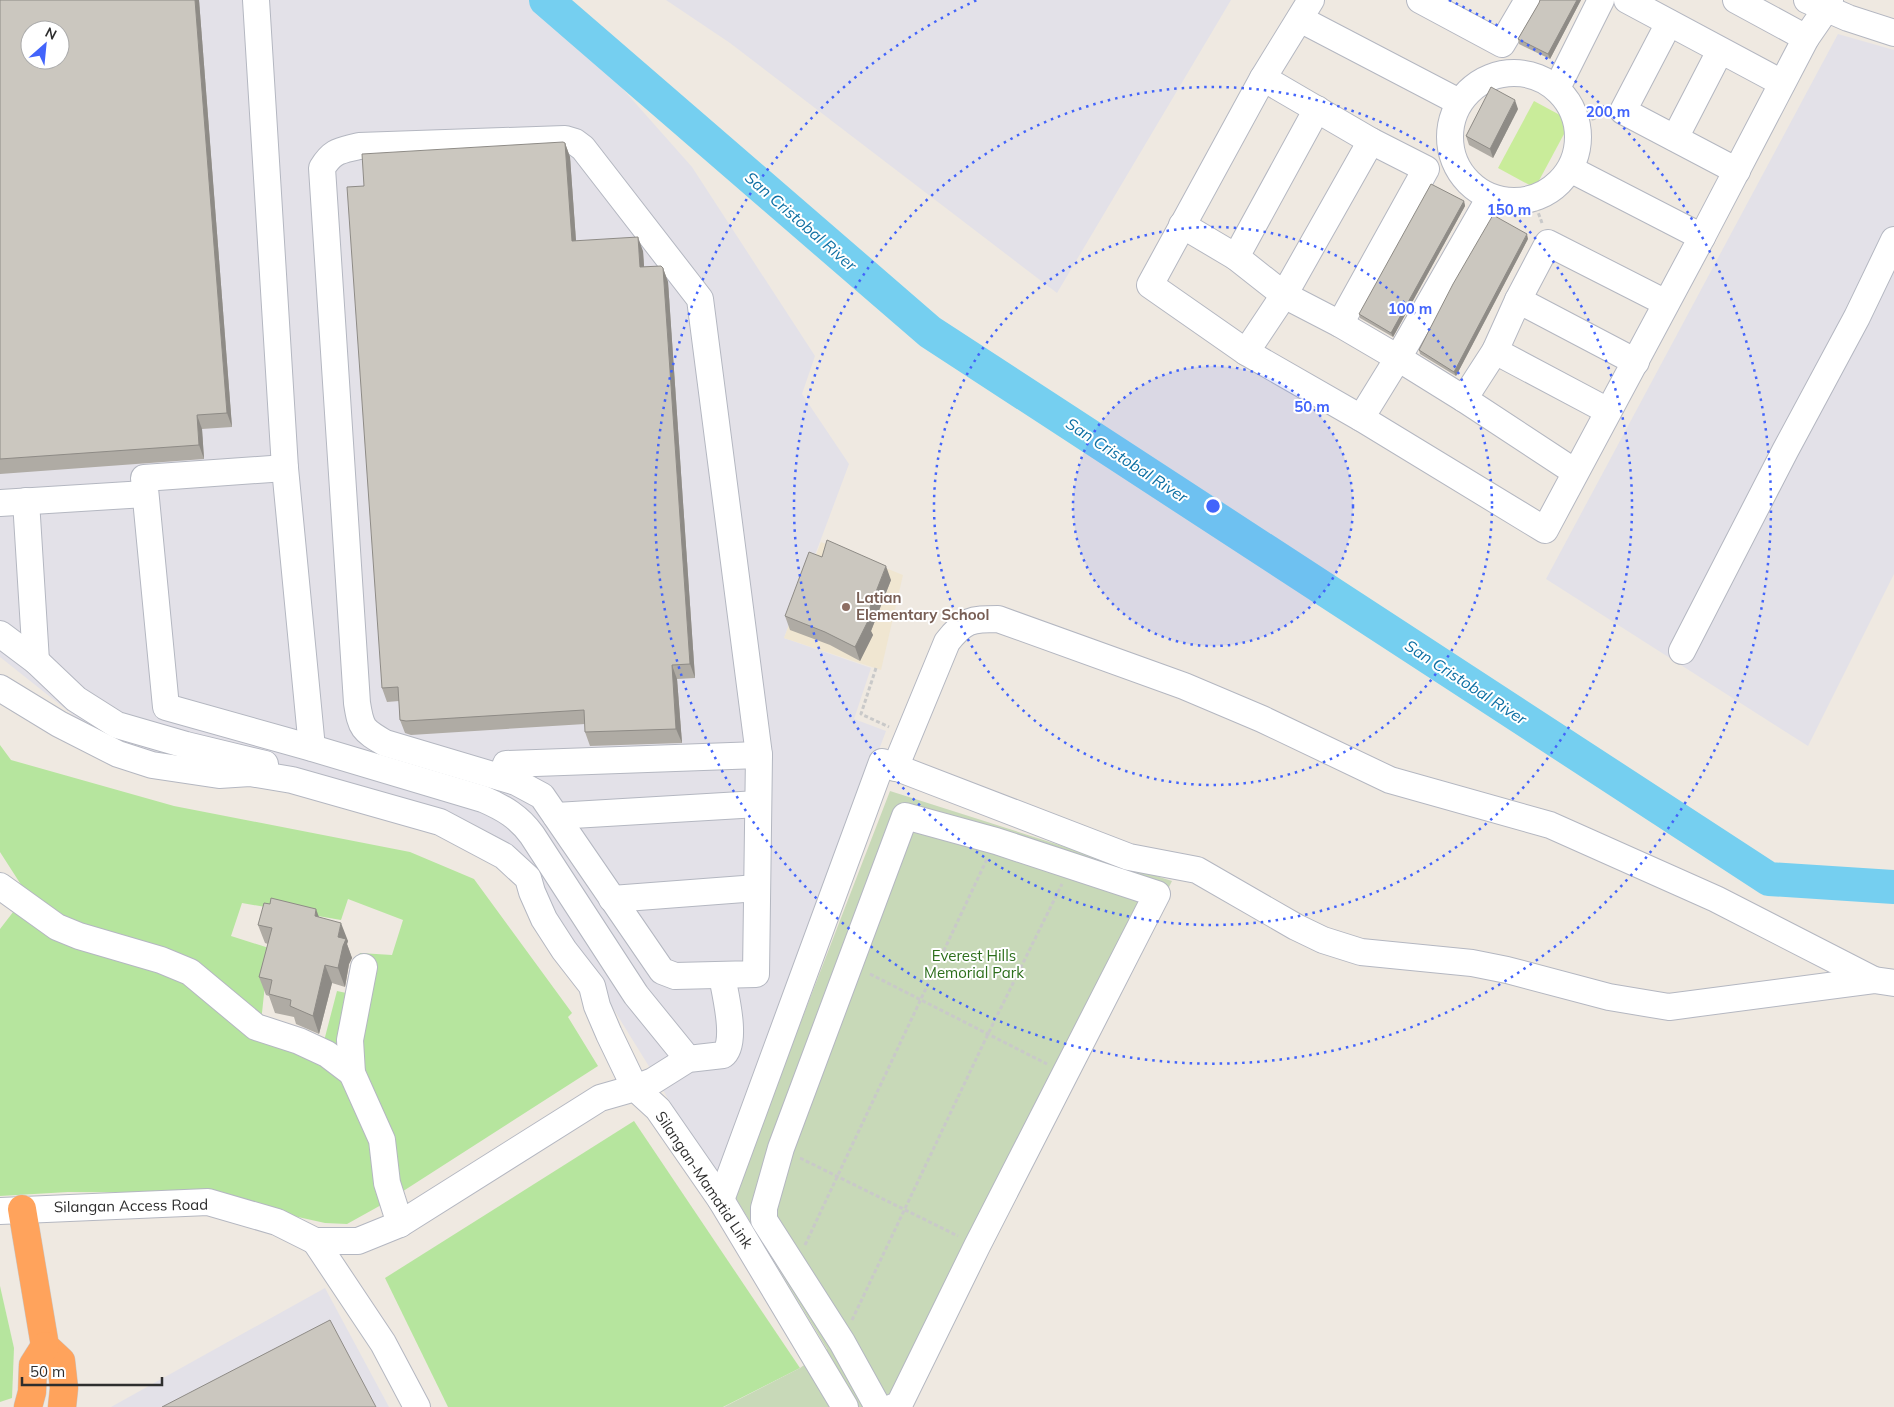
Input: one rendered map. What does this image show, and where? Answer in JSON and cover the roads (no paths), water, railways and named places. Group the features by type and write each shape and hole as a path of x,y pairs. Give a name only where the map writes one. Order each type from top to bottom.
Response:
{"highway":[{"path":"11,1210 45,1346 61,1361 64,1388 62,1407"},
{"path":"28,1407 32,1392 33,1365 45,1346"}],"street":[{"path":"256,0 286,468 312,748"},
{"path":"1420,0 1449,7 1502,44 1528,0"},
{"path":"1557,88 1601,0"},
{"path":"1627,0 1782,83"},
{"path":"1736,0 1806,38"},
{"path":"1459,102 1305,9 1263,78 1150,285 1246,352 1361,418 1545,530 1737,171 1806,38 1821,3 1894,33"},
{"path":"1669,23 1623,111 1737,171"},
{"path":"1675,138 1720,51"},
{"path":"1509,72 1557,88 1571,104 1579,123 1580,147 1572,170 1534,201 1490,199 1466,183 1452,159 1449,130 1459,102 1472,86 1490,76 1509,72"},
{"path":"1263,78 1371,141 1426,169 1340,324"},
{"path":"1236,257 1317,108"},
{"path":"565,139 575,142 583,148 700,299 759,755 756,974 675,976 662,971 542,796 529,788 501,777 385,743 367,732 360,722 356,693 322,168 328,158 336,152 358,146 565,139"},
{"path":"1246,352 1284,295 1371,141"},
{"path":"1572,170 1702,237"},
{"path":"1361,418 1490,199"},
{"path":"1182,225 1236,257 1284,295 1340,324 1398,358 1575,472"},
{"path":"1682,651 1857,316 1894,240"},
{"path":"1464,399 1495,351 1518,300 1548,243 1666,303"},
{"path":"1518,300 1636,362"},
{"path":"1495,351 1608,411"},
{"path":"286,468 144,478 166,707 312,748 483,800 501,807 515,816 525,825 636,996 688,1059"},
{"path":"0,503 145,494"},
{"path":"26,501 36,661"},
{"path":"895,768 947,642 959,627 976,619 998,619 1184,686 1262,719 1390,780 1550,825 1716,899 1884,981"},
{"path":"0,634 36,661 76,699 117,725 186,745 356,786 460,814 508,839 538,862 575,901"},
{"name":"Silangan-Mamatid Link","path":"0,688 59,724 118,754 152,765 219,775 250,773 292,780 440,822 504,856 528,878 544,919 564,950 592,986 597,1006 609,1034 636,1088 658,1109 721,1200 845,1407"},
{"path":"501,777 506,764 759,755"},
{"path":"721,1200 882,762 1129,857 1197,870 1296,927 1323,940 1361,952 1472,963 1507,970 1609,997 1669,1007 1884,981"},
{"path":"556,816 758,804"},
{"path":"878,1407 842,1342 764,1220 764,1208 781,1148 905,816 996,841 1157,894 977,1246 899,1405 893,1407"},
{"path":"0,886 57,927 79,936 162,960 190,972 256,1027 299,1041 327,1054 352,1073"},
{"path":"612,899 757,888"},
{"path":"364,967 350,1040 352,1073 382,1140 387,1183 400,1224"},
{"path":"315,1240 358,1241 400,1224 600,1098 653,1081 688,1059 723,1055 727,1052 730,1045 729,1020 722,976"},
{"name":"Silangan Access Road","path":"11,1210 208,1202 277,1222 315,1240"},
{"path":"315,1240 383,1343 417,1407"}],"waterway":[{"name":"San Cristobal River","path":"546,0 930,332 1769,879 1894,887"}],"place":[{"name":"Latian Elementary School","path":"846,607"}],"park label":[{"name":"Everest Hills Memorial Park","path":"974,964"}]}
